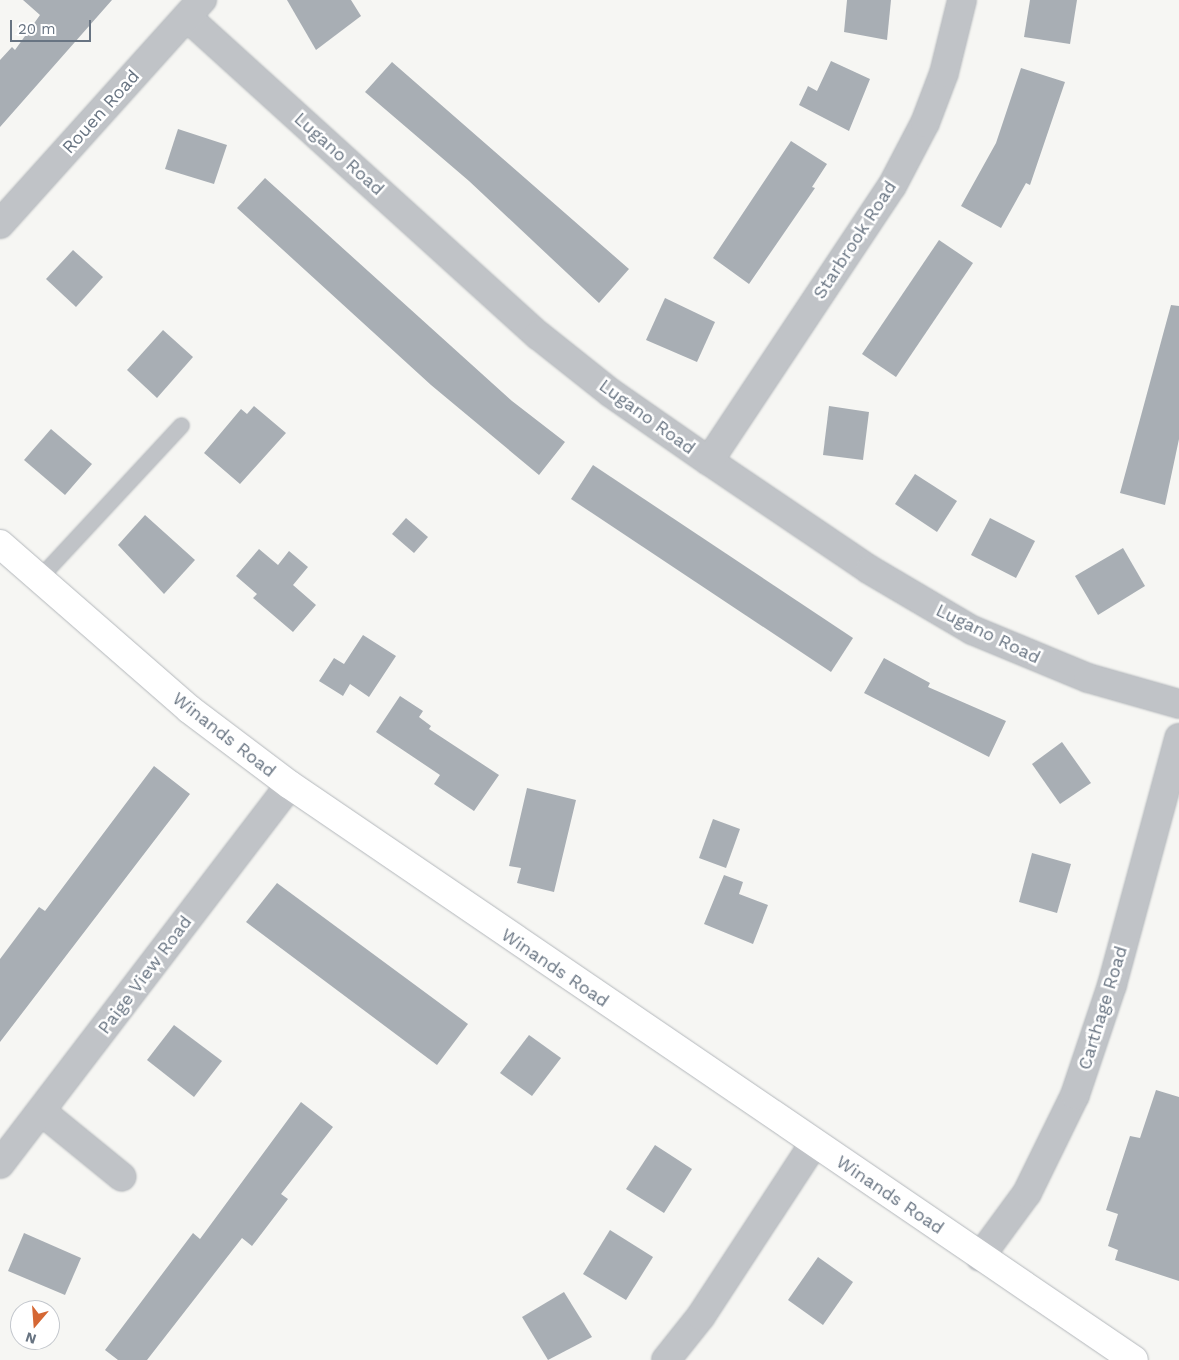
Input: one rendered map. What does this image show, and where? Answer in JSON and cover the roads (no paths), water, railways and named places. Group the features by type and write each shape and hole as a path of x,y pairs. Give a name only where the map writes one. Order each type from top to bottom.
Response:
{"street":[{"name":"Starbrook Road","path":"709,461 892,186 925,123 944,72 962,0"},
{"name":"Lugano Road","path":"194,8 538,335 611,393 870,570 972,630 1088,678 1179,704"},
{"name":"Rouen Road","path":"0,224 194,8"},
{"name":"Winands Road","path":"0,544 189,709 290,786 1134,1360"},
{"name":"Carthage Road","path":"980,1257 1028,1193 1075,1095 1112,985 1179,738"},
{"name":"Paige View Road","path":"0,1164 290,786"},
{"path":"41,1111 122,1177"},
{"path":"666,1360 701,1316 814,1143"}],"lane":[{"path":"38,579 181,425"}]}
